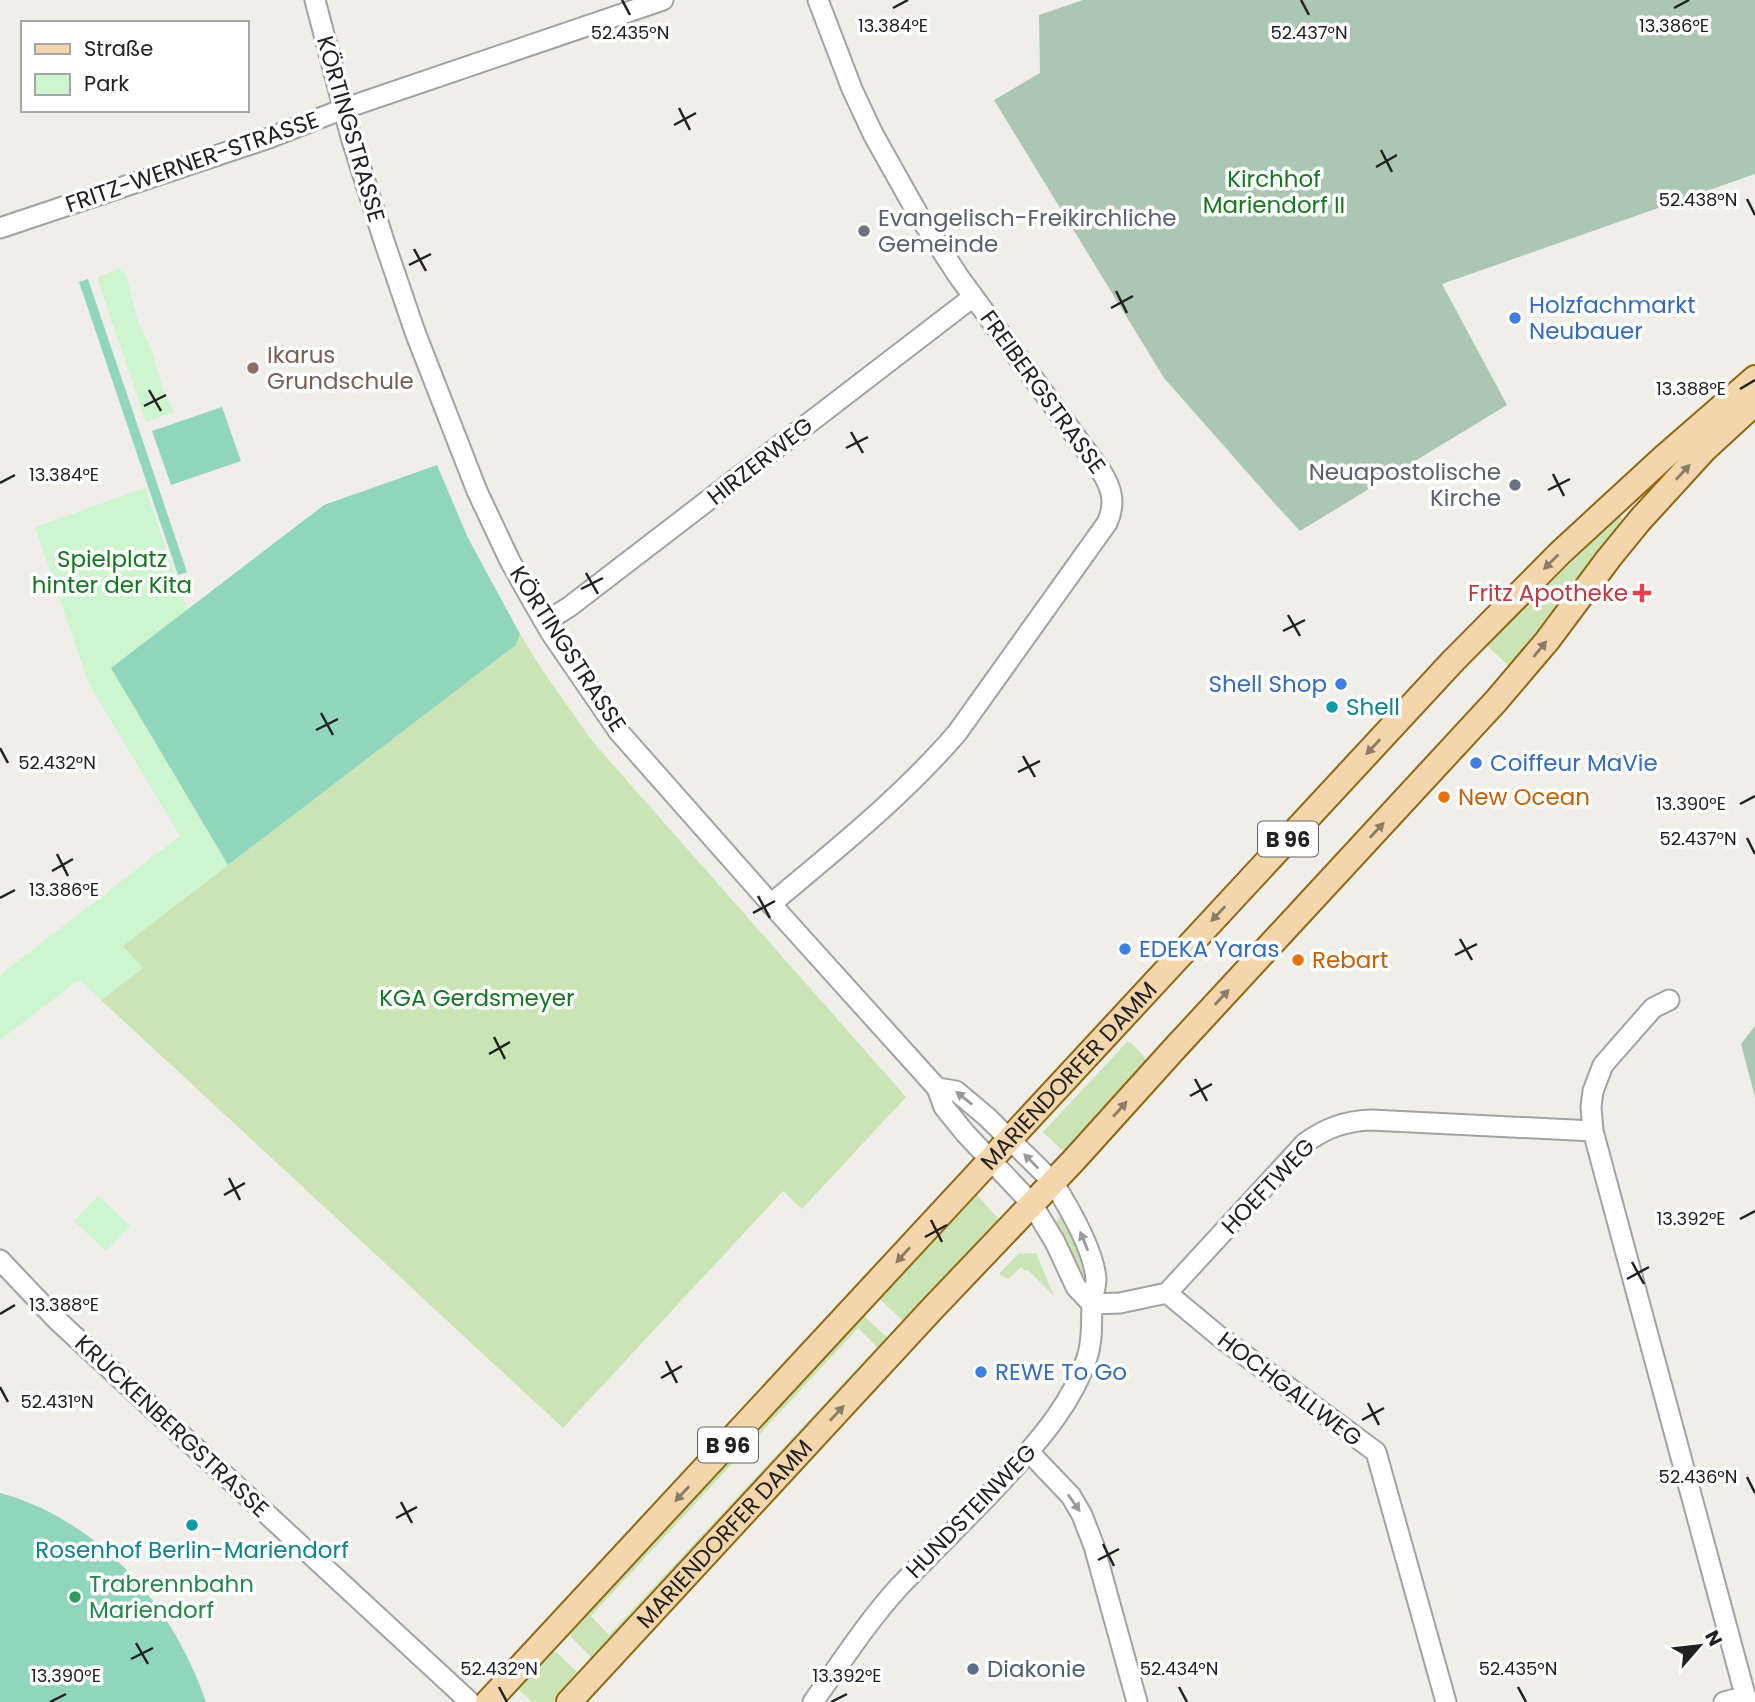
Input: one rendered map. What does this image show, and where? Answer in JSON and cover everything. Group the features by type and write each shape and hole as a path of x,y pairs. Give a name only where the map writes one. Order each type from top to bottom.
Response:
{"main road":[{"name":"MARIENDORFER DAMM","path":"488,1702 1453,661 1560,553 1755,378"},
{"name":"MARIENDORFER DAMM","path":"569,1702 1496,701 1609,558 1671,485 1712,442 1755,403"}],"street":[{"name":"KÖRTINGSTRASSE","path":"315,0 343,108 401,293 462,455 498,537 545,622 619,732 937,1088 944,1107 990,1159"},
{"name":"FRITZ-WERNER-STRASSE","path":"0,228 269,138 343,108 663,0"},
{"name":"FREIBERGSTRASSE","path":"771,904 906,787 933,760 968,719 1107,523 1113,505 1108,482 973,297 919,216 873,134 846,75 818,0"},
{"name":"HIRZERWEG","path":"545,622 569,607 973,297"},
{"path":"1669,1000 1653,1008 1603,1065 1592,1091 1591,1107 1593,1130 1746,1699 1724,1702"},
{"name":"KÖRTINGSTRASSE","path":"937,1088 956,1091 1010,1139 1052,1182"},
{"name":"HOEFTWEG","path":"1167,1293 1305,1143 1328,1129 1350,1122 1371,1120 1593,1130"},
{"path":"990,1159 1032,1204 1052,1236 1076,1287 1092,1304 1120,1303 1167,1293"},
{"name":"HUNDSTEINWEG","path":"814,1702 870,1621 1028,1452 1056,1417 1079,1378 1088,1356 1093,1330 1092,1304 1096,1280 1093,1263 1080,1232 1052,1182"},
{"name":"KRUCKENBERGSTRASSE","path":"0,1260 57,1320 470,1702"},
{"name":"HOCHGALLWEG","path":"1167,1293 1220,1338 1376,1452 1446,1702"},
{"path":"1028,1452 1070,1496 1086,1523 1137,1702"}],"green space":[{"name":"Kirchhof Mariendorf II","path":"1083,0 1755,0 1755,174 1442,284 1507,405 1300,531 1164,378 994,100 1040,73 1039,15"},
{"path":"119,269 126,275 138,322 151,348 163,390 174,412 146,422 97,277"},
{"path":"88,279 187,572 178,575 79,282"},
{"path":"222,407 241,461 171,485 152,431"},
{"path":"437,465 468,538 520,634 516,645 228,865 111,668 324,505"},
{"name":"Spielplatz hinter der Kita","path":"145,488 187,610 111,668 228,865 123,946 143,968 101,1000 79,980 0,1040 0,975 180,836 89,684 35,527"},
{"path":"1621,516 1622,520 1510,667 1486,645"},
{"name":"KGA Gerdsmeyer","path":"520,634 592,741 906,1097 802,1209 783,1191 563,1428 101,1000 143,968 122,946 516,645"},
{"path":"1755,1026 1755,1097 1741,1044"},
{"path":"1127,1042 1145,1057 1145,1063 1063,1151 1043,1132"},
{"path":"975,1193 1000,1220 908,1319 902,1320 881,1300 881,1295"},
{"path":"98,1196 130,1226 106,1251 74,1221"},
{"path":"1062,1215 1080,1253 1087,1280 1082,1280 1055,1222"},
{"path":"1036,1253 1054,1296 1028,1270 1021,1267 1008,1279 999,1274 1018,1254"},
{"path":"863,1315 888,1338 594,1657 571,1637 571,1631","holes":["858,1328 877,1347 609,1635 591,1616"]},
{"name":"Trabrennbahn Mariendorf","path":"0,1493 36,1506 70,1524 101,1546 128,1572 153,1601 174,1633 206,1702 0,1702"},
{"path":"552,1652 556,1652 577,1675 553,1702 532,1702 517,1688"}],"place":[{"name":"Evangelisch-Freikirchliche Gemeinde","path":"864,231"},
{"name":"Holzfachmarkt Neubauer","path":"1515,318"},
{"name":"Ikarus Grundschule","path":"253,368"},
{"name":"Neuapostolische Kirche","path":"1515,485"},
{"name":"Fritz Apotheke","path":"1642,593"},
{"name":"Shell Shop","path":"1341,684"},
{"name":"Shell","path":"1332,707"},
{"name":"Coiffeur MaVie","path":"1476,763"},
{"name":"New Ocean","path":"1444,797"},
{"name":"EDEKA Yaras","path":"1125,949"},
{"name":"Rebart","path":"1298,960"},
{"name":"REWE To Go","path":"981,1372"},
{"name":"Rosenhof Berlin-Mariendorf","path":"192,1525"},
{"name":"Trabrennbahn Mariendorf","path":"75,1597"},
{"name":"Diakonie","path":"973,1669"}]}
